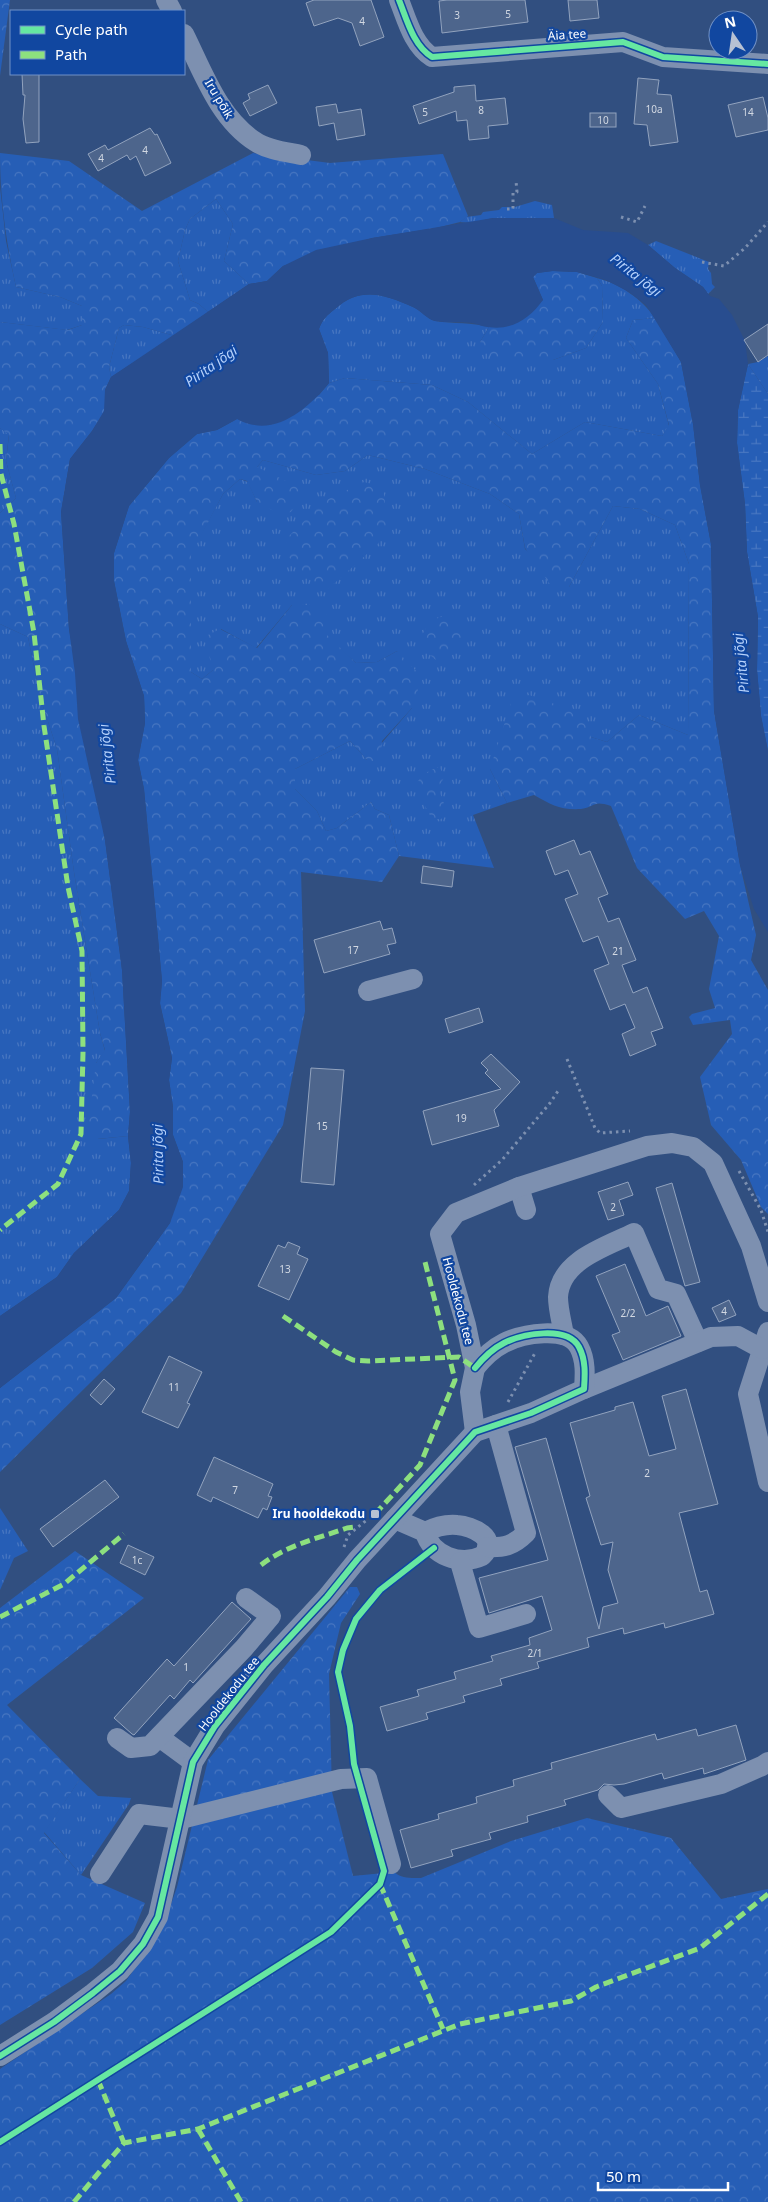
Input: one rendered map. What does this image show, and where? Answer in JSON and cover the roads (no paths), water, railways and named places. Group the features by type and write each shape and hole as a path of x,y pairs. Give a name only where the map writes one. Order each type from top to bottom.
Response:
{"street":[{"name":"Äia tee","path":"399,0 416,41 422,51 432,57 623,42 663,57 768,64"},
{"name":"Iru põik","path":"185,36 214,94 236,126 258,144 301,155"},
{"path":"368,991 413,979"},
{"name":"Hooldekodu tee","path":"0,2056 54,2022 93,1993 120,1971 143,1944 158,1917 193,1762 215,1726 264,1666 475,1432 470,1392 475,1368 466,1325 440,1234 456,1213 519,1188 647,1146 672,1143 693,1147 713,1163 751,1246 768,1302"},
{"path":"519,1188 526,1210"},
{"path":"555,1334 558,1296 566,1272 586,1256 634,1233 658,1289 676,1294 698,1342"},
{"path":"475,1368 488,1354 504,1342 555,1334 578,1346 585,1370 584,1389"},
{"path":"475,1432 531,1413 711,1337 738,1336 765,1340 748,1394 768,1482"},
{"path":"487,1547 501,1548 514,1544 526,1533 496,1425"},
{"path":"395,1519 426,1532 437,1527 455,1524 472,1528 483,1534 487,1547 482,1556 460,1562 434,1548 427,1541 426,1532"},
{"path":"460,1562 479,1628 526,1614"},
{"path":"118,1738 131,1748 150,1746 244,1648 271,1616 246,1598"},
{"path":"244,1648 264,1666"},
{"path":"159,1737 193,1762"},
{"path":"608,1795 621,1808 721,1784 768,1762"},
{"path":"100,1874 139,1814 181,1819 341,1779 367,1778 391,1864"}],"water":[{"name":"Pirita jõgi","path":"493,218 554,218 583,230 628,233 648,245 675,268 703,287 710,296 719,299 732,315 745,341 748,364 738,410 737,443 745,504 747,552 758,617 757,670 761,716 768,751 768,932 754,909 740,865 714,711 711,544 700,485 693,424 681,362 646,305 629,292 606,280 577,272 553,271 537,273 533,277 543,300 538,306 520,322 505,327 486,327 468,322 435,321 413,307 372,294 354,297 344,302 327,316 319,329 328,353 329,383 320,393 300,412 276,424 263,426 237,419 217,430 197,434 169,458 129,506 114,553 114,581 126,641 144,696 145,723 138,760 144,789 162,981 160,1004 172,1058 169,1080 173,1107 173,1135 183,1162 183,1187 170,1223 116,1298 0,1388 0,1316 57,1277 74,1253 119,1210 129,1191 131,1163 128,1136 130,1112 122,970 105,840 78,719 75,673 69,629 61,512 70,459 92,431 104,411 105,390 111,377 249,284 267,281 283,266 316,250 372,238"}],"place":[{"name":"Iru hooldekodu","path":"375,1514"}]}
